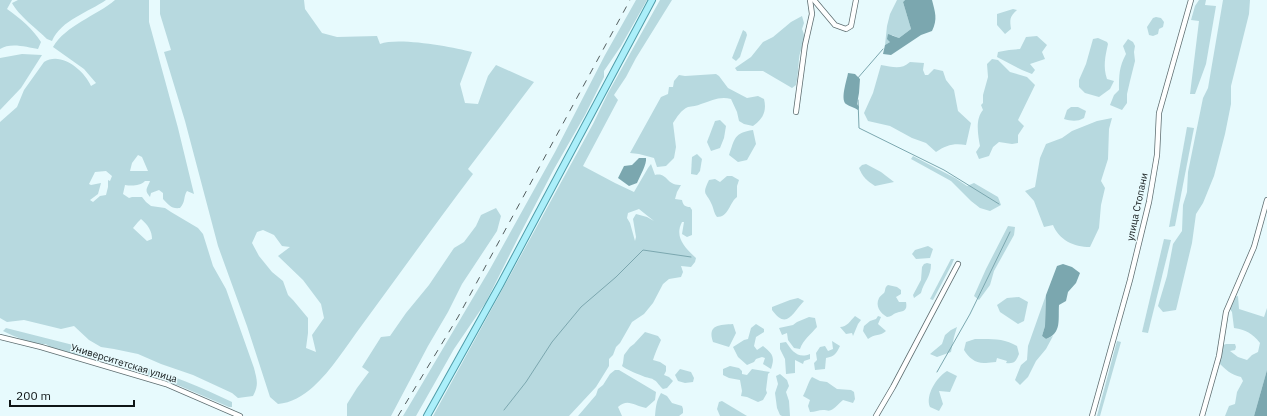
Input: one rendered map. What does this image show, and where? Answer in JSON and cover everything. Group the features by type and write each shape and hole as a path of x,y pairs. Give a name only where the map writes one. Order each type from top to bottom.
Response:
{"main road":[{"path":"427,416 500,285 652,0"}],"street":[{"path":"796,112 805,44 812,14 810,0"},
{"path":"814,0 835,25 846,29 851,26 856,0"},
{"name":"улица Стопани","path":"1092,416 1130,280 1149,202 1157,155 1159,113 1191,0"},
{"path":"1202,416 1218,356 1226,312 1254,247 1267,200"},
{"path":"876,416 958,264"},
{"name":"Университетская улица","path":"0,337 166,384 240,416"}],"shaded area":[{"path":"0,0 12,0 7,9 26,24 38,37 41,42 38,49 14,45 0,49"},
{"path":"18,0 106,0 76,17 62,27 52,41 47,39 15,8 12,3"},
{"path":"115,0 149,0 149,22 178,128 194,194 187,191 182,206 177,208 170,206 163,199 163,193 159,190 151,193 150,197 148,195 147,188 150,181 145,181 141,184 130,186 125,185 123,194 129,198 142,197 151,206 165,208 198,228 203,234 213,266 226,289 254,368 257,382 253,396 238,398 232,393 193,375 138,354 101,347 89,340 74,326 61,329 24,320 7,322 0,318 0,122 17,107 24,90 44,62 51,59 64,61 78,68 91,86 96,83 84,69 53,47 59,39 73,27","holes":["138,155 142,157 148,171 130,171 132,163","106,171 112,176 110,181 108,180 106,195 100,196 93,202 90,200 98,194 101,183 89,184 95,172","141,219 149,228 152,239 147,241 133,228"]},
{"path":"160,0 304,0 305,9 322,33 337,37 377,36 380,44 389,42 412,42 439,45 472,52 460,84 465,103 478,104 488,76 496,65 534,82 468,169 473,174 332,366 320,381 309,390 301,396 288,402 278,404 270,397 247,326 218,246 185,121 164,52 171,50 160,14","holes":["263,230 274,235 282,246 290,247 278,256 303,280 321,304 324,318 312,335 316,352 306,348 308,318 288,295 283,281 272,272 259,256 252,243 257,232"]},
{"path":"636,0 647,0 621,46 604,71 604,77 585,115 554,169 486,302 454,349 416,416 403,416 490,269 555,152 605,55"},
{"path":"660,0 672,0 614,95 618,100 583,166 634,192 651,164 655,175 662,175 672,183 681,185 675,199 682,200 684,205 690,207 692,210 692,235 687,237 682,234 684,222 682,222 679,233 682,242 696,258 695,262 691,267 681,266 683,272 681,277 669,279 663,284 653,303 644,314 632,322 620,343 616,347 613,355 609,359 609,366 596,387 569,416 433,416 593,124 608,93","holes":["639,209 654,221 636,214 633,219 636,237 635,241 627,218 628,213"]},
{"path":"897,0 905,0 903,2 911,29 899,38 892,35 890,42 885,45 890,14"},
{"path":"905,0 932,0 935,16 934,27 932,31 921,35 891,55 883,54 885,45 890,42 887,39 888,34 899,38 911,29 903,2"},
{"path":"1199,0 1206,0 1205,5 1216,6 1206,64 1195,94 1190,94 1199,21 1191,20 1195,6"},
{"path":"1223,0 1250,0 1249,14 1231,86 1231,104 1225,134 1214,176 1203,203 1196,214 1192,243 1176,310 1163,312 1158,306 1167,276 1173,244 1182,231 1183,205 1187,192 1188,172 1203,98 1208,88"},
{"path":"1013,9 1017,10 1011,19 1011,29 1005,34 997,25 997,14"},
{"path":"802,16 804,23 802,29 804,41 800,55 796,85 792,88 763,71 737,71 735,68 751,57 763,42 773,37 791,22"},
{"path":"1153,18 1161,18 1164,22 1163,27 1159,29 1158,34 1153,36 1149,35 1147,27"},
{"path":"743,30 747,35 740,57 736,61 732,58"},
{"path":"1037,36 1047,45 1042,52 1045,59 1030,64 1035,70 1032,74 997,57 998,52 1020,49 1026,37"},
{"path":"1098,38 1107,42 1108,44 1105,58 1105,70 1107,79 1114,81 1110,89 1099,97 1085,93 1079,87 1079,80 1086,64 1093,39"},
{"path":"1128,39 1133,42 1135,46 1135,61 1127,94 1127,103 1122,110 1110,105 1114,95 1119,90 1120,71 1126,54 1123,46"},
{"path":"22,54 42,55 21,88 0,110 0,58"},
{"path":"992,59 998,60 1010,72 1027,77 1035,85 1018,120 1024,126 1018,135 1018,143 1012,144 999,142 993,147 989,156 979,159 976,152 980,146 978,122 980,114 983,110 981,105 983,103 983,95 988,77 987,64"},
{"path":"910,62 924,63 923,70 925,75 928,75 934,69 943,71 946,80 954,90 958,111 971,123 966,145 950,145 936,152 926,143 912,138 890,126 868,121 864,113 873,93 881,65 900,67 907,65"},
{"path":"848,73 855,74 860,79 857,104 859,107 858,110 844,102"},
{"path":"716,74 728,88 747,98 758,96 764,99 765,107 762,118 753,126 744,124 739,121 731,99 716,99 688,107 678,116 673,123 676,147 674,158 666,166 657,167 654,158 630,153 661,97 668,94 669,87 673,87 674,81 679,75"},
{"path":"1071,107 1078,107 1086,111 1084,118 1074,121 1064,119 1067,110"},
{"path":"1112,118 1109,129 1108,159 1101,181 1105,188 1101,205 1099,228 1090,247 1078,246 1063,239 1053,225 1044,227 1034,201 1025,191 1035,187 1040,158 1046,144 1097,121"},
{"path":"720,120 726,126 724,138 720,148 711,151 707,142 715,121"},
{"path":"1187,127 1194,128 1175,226 1169,227"},
{"path":"753,130 756,144 747,160 738,162 729,155 734,140 742,133"},
{"path":"697,154 702,159 700,171 697,175 691,174 692,157"},
{"path":"913,156 967,186 974,183 998,197 1001,205 990,211 980,208 951,181 911,159"},
{"path":"639,158 646,158 644,167 637,183 629,186 618,178 624,166 632,165"},
{"path":"866,164 881,172 894,182 875,186 865,178 859,168"},
{"path":"727,176 732,176 739,180 737,186 737,197 724,215 717,217 705,189 709,180 715,179 720,182"},
{"path":"496,208 501,216 497,231 462,284 391,416 347,416 347,404 369,372 362,367 381,337 390,336 406,313 429,285 454,248 464,242 476,226 481,215"},
{"path":"1008,226 1015,227 1014,235 994,271 990,285 979,300 974,296"},
{"path":"1164,239 1171,240 1148,333 1142,332"},
{"path":"928,246 933,249 930,258 916,259 912,254 915,250"},
{"path":"951,259 954,259 952,264 933,300 930,299"},
{"path":"927,263 931,264 929,276 921,293 914,298 913,295 921,280 922,267"},
{"path":"1063,264 1072,267 1080,273 1076,283 1068,292 1066,301 1059,305 1059,321 1057,330 1046,339 1042,336 1045,326 1046,295 1057,266"},
{"path":"888,285 897,287 901,290 901,294 896,297 899,302 906,302 906,308 904,310 890,317 887,317 882,313 878,306 879,298 884,293"},
{"path":"1046,295 1045,326 1042,336 1046,339 1053,336 1046,349 1036,361 1028,377 1020,385 1015,380 1021,365 1027,360 1028,346"},
{"path":"1238,296 1239,309 1264,317 1267,308 1267,370 1254,416 1225,416 1229,406 1235,404 1237,392 1243,381 1241,377 1231,373 1218,362 1221,346 1226,344 1235,344 1235,350 1230,351 1238,357 1247,360 1258,352 1260,343 1248,332 1234,328 1232,312 1229,308 1233,297"},
{"path":"1019,297 1028,302 1024,321 1018,324 1000,312 997,305 1007,298"},
{"path":"798,298 804,301 790,318 782,319 772,310 772,307"},
{"path":"855,316 861,320 853,336 852,333 846,334 840,327 847,325"},
{"path":"878,316 881,317 878,324 886,331 868,339 863,331 864,326 870,321 876,319"},
{"path":"809,317 815,318 817,327 805,340 800,349 794,348 788,340 787,333 782,335 779,328 793,325"},
{"path":"733,324 736,333 729,347 713,342 713,329 719,325"},
{"path":"756,324 764,329 764,332 756,337 754,346 757,350 763,346 769,351 773,359 771,369 763,364 765,358 762,357 747,365 738,357 733,347 748,339 751,328"},
{"path":"957,327 951,352 937,357 930,354 942,344 945,335"},
{"path":"6,328 81,347 86,350 86,358 50,347 46,344 24,340 3,331"},
{"path":"645,332 658,336 661,340 653,360 666,366 664,375 673,381 667,388 663,389 653,379 645,377 622,366 624,355"},
{"path":"975,339 997,340 1012,343 1017,346 1019,354 1016,360 1011,363 1006,363 1007,361 997,358 996,362 979,363 968,356 964,350 966,342"},
{"path":"832,341 840,346 835,354 826,358 825,369 815,370 814,363 817,360 816,353 820,347 825,346 828,351 833,349"},
{"path":"1117,341 1121,342 1100,416 1097,416"},
{"path":"786,342 793,351 799,355 802,356 810,354 810,359 804,361 803,364 795,360 795,373 786,374 785,359 780,349 780,343"},
{"path":"139,366 175,377 232,402 232,407 135,370"},
{"path":"730,366 739,368 742,371 742,374 747,375 752,369 770,372 768,374 767,393 763,400 758,402 741,396 742,391 740,380 723,375 723,369"},
{"path":"680,369 691,372 694,378 693,382 685,383 678,381 675,375"},
{"path":"615,370 619,370 656,392 655,400 646,408 631,403 622,404 618,407 622,416 578,416 596,395 598,389 603,385 610,374"},
{"path":"1267,370 1267,416 1254,416"},
{"path":"947,371 957,376 950,392 939,391 943,404 939,411 930,407 929,397 939,377"},
{"path":"780,374 787,380 789,386 786,392 789,401 790,416 780,415 777,408 775,393 778,384 776,376"},
{"path":"812,377 820,381 827,382 837,389 851,390 854,392 855,399 853,403 843,400 830,410 810,412 808,406 810,400 803,396"},
{"path":"661,393 667,396 672,403 682,406 683,413 679,416 655,416 656,404"},
{"path":"722,401 747,416 720,416 717,409 719,402"}],"waterway":[{"path":"857,79 883,49"},
{"path":"858,100 859,128 944,170 999,204"},
{"path":"937,372 970,314 1010,232"},
{"path":"504,410 526,382 552,342 581,307 616,277 643,250 691,257"}],"railway":[{"path":"398,416 458,317 630,0"}]}
